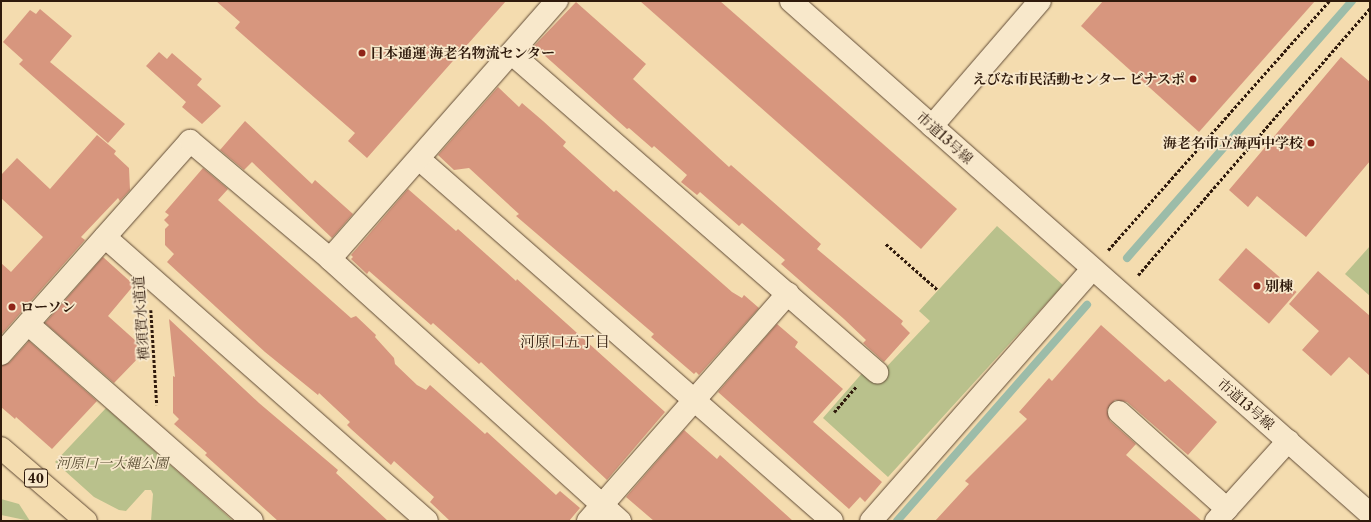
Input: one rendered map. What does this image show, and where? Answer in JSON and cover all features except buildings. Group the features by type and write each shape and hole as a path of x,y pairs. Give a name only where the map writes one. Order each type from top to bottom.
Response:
{"main road":[{"name":"40","path":"1,448 86,521"}],"street":[{"path":"330,259 557,1"},
{"name":"市道13号線","path":"791,1 932,126 1098,267 1120,294 1370,514"},
{"path":"932,126 1040,1"},
{"path":"511,53 875,370"},
{"path":"1,354 190,141 330,259 595,513 620,521"},
{"path":"418,159 832,521"},
{"path":"105,237 420,519"},
{"path":"871,521 1098,267"},
{"path":"595,513 788,293"},
{"path":"28,324 252,521"},
{"path":"1119,412 1222,515 1288,441"}],"path":[{"path":"1098,267 1329,1"},
{"path":"1136,276 1370,8"},
{"path":"886,244 938,290"},
{"name":"横須賀水道道","path":"148,274 160,440"},
{"path":"834,412 875,370"}],"green space":[{"path":"997,226 1063,285 888,477 823,418 864,371 875,379 930,321 919,311"},
{"path":"1370,246 1370,296 1345,274"},
{"name":"河原口一大縄公園","path":"106,408 233,521 151,521 153,494 151,490 145,490 126,511 119,510 94,497 55,462"},
{"path":"1,499 19,504 30,521 1,515"}],"waterway":[{"path":"1127,258 1352,1"},
{"path":"897,521 1087,305"}],"place":[{"name":"日本通運 海老名物流センター","path":"362,53"},
{"name":"えびな市民活動センター ビナスポ","path":"1193,79"},
{"name":"海老名市立海西中学校","path":"1311,143"},
{"name":"別棟","path":"1257,286"},
{"name":"ローソン","path":"12,307"}],"district":[{"name":"河原口五丁目","path":"565,342"}]}
